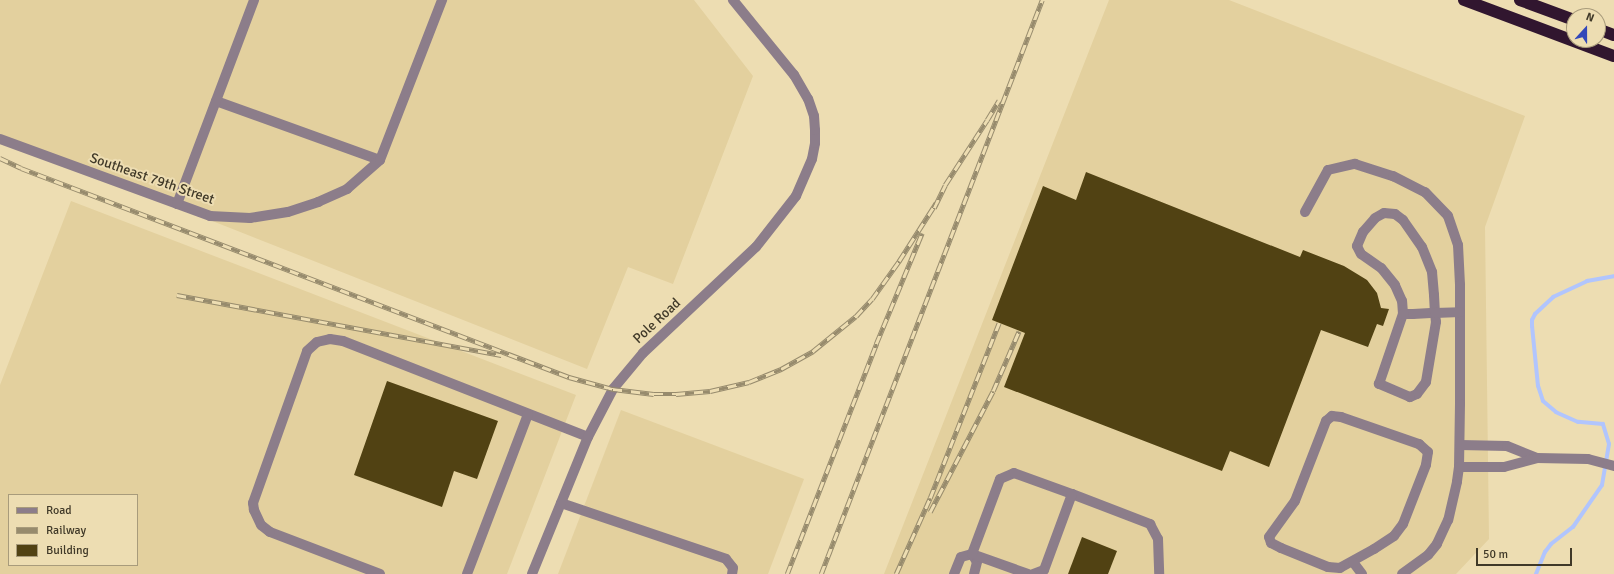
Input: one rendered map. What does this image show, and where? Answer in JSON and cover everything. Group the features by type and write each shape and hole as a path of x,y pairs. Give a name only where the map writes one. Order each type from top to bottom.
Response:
{"highway":[{"path":"1464,0 1614,56"},
{"path":"1520,0 1566,17"}],"street":[{"path":"177,204 254,0"},
{"path":"216,101 380,160 442,0"},
{"name":"Pole Road","path":"532,574 588,437 607,399 622,376 643,353 756,247 796,196 807,173 814,149 814,116 808,98 794,75 733,0"},
{"name":"Southeast 79th Street","path":"0,139 210,216 250,218 288,212 318,202 347,189 380,160"},
{"path":"1305,212 1328,170 1356,164 1393,176 1425,192 1448,216 1458,245 1460,312 1460,445 1459,467 1454,500 1448,520 1437,544 1428,555 1402,574"},
{"path":"1384,213 1395,214 1403,220 1422,247 1432,272 1436,322 1426,382 1417,394 1410,397 1379,384 1403,314 1402,301 1395,285 1381,268 1361,254 1357,246 1363,232 1375,218 1384,213"},
{"path":"1403,314 1460,312"},
{"path":"380,574 270,532 261,525 254,510 253,503 307,351 317,342 330,339 343,342 588,437"},
{"path":"467,574 528,414"},
{"path":"1332,416 1341,417 1419,444 1428,452 1426,465 1404,524 1394,536 1353,562 1342,571 1328,567 1281,548 1271,543 1269,538 1296,501 1326,421 1332,416"},
{"path":"1460,445 1506,446 1537,458"},
{"path":"1459,467 1504,468 1537,458 1588,459 1614,466"},
{"path":"972,554 1000,479 1014,473 1150,524 1158,539 1158,574"},
{"path":"1033,574 1044,570 1072,494"},
{"path":"561,503 726,559 733,568 732,574"},
{"path":"972,554 977,562 974,574"},
{"path":"954,574 961,557 972,554 1028,574"},
{"path":"1353,562 1362,574"}],"shaded area":[{"path":"0,0 694,0 753,76 673,284 628,267 587,369 0,137"},
{"path":"1109,0 1229,0 1525,116 1485,227 1489,539 1456,574 884,574"},
{"path":"71,201 576,395 507,574 0,574 0,385"},
{"path":"621,410 804,479 768,574 558,574"}],"building":[{"path":"1086,172 1300,257 1303,250 1344,266 1367,280 1377,293 1381,308 1389,309 1383,326 1377,324 1368,347 1321,330 1269,467 1230,451 1222,471 1004,387 1025,333 992,320 1043,186 1076,200"},
{"path":"387,381 498,421 477,479 454,471 442,507 354,475"},
{"path":"1082,537 1117,551 1108,574 1068,574"}],"waterway":[{"path":"1536,574 1545,552 1551,544 1573,527 1602,485 1609,444 1603,424 1578,422 1556,412 1543,401 1538,386 1532,320 1535,314 1553,297 1587,281 1614,276"}],"railway":[{"path":"821,574 1042,0"},
{"path":"934,208 945,185 999,100"},
{"path":"0,158 21,168 569,377 613,389 654,394 710,391 749,382 781,369 813,351 856,316 872,299 899,261 936,203"},
{"path":"787,574 876,344 922,233"},
{"path":"177,295 501,355"},
{"path":"896,574 930,498 999,323"},
{"path":"930,512 993,391 1019,331"}]}
